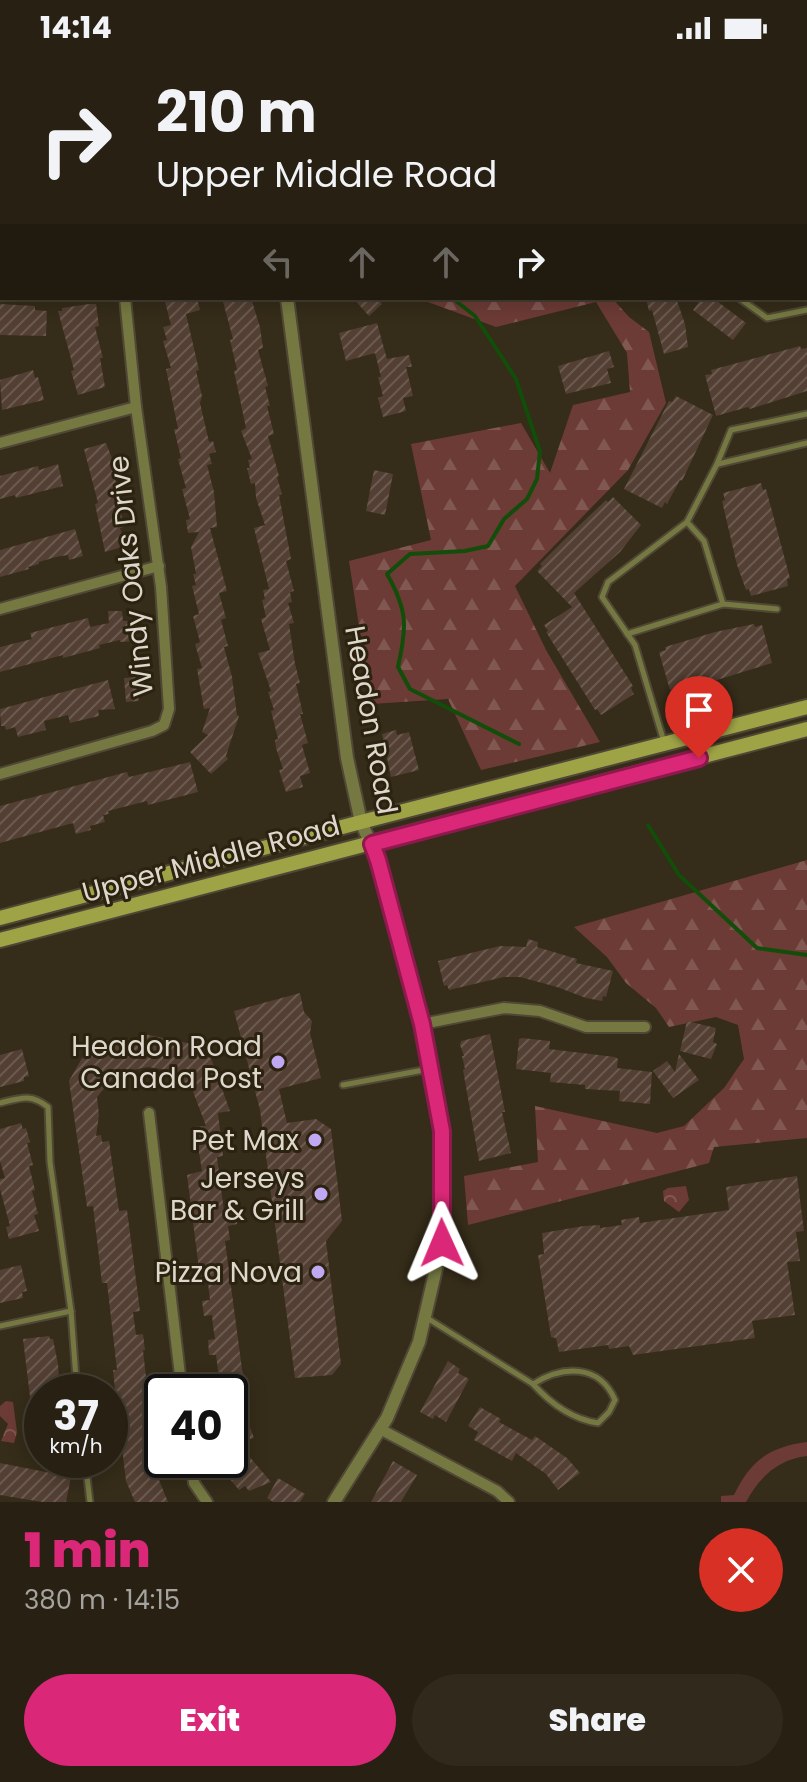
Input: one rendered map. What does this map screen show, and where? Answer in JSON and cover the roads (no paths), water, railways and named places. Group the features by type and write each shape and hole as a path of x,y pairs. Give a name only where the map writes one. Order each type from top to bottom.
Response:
{"main road":[{"name":"Upper Middle Road","path":"0,918 807,707"},
{"name":"Upper Middle Road","path":"0,940 807,729"}],"street":[{"name":"Windy Oaks Drive","path":"0,774 152,731 164,725 169,709 159,566 136,407 125,300"},
{"name":"Headon Road","path":"287,300 347,758 361,822 378,860 422,1024 442,1131 442,1243 426,1318 419,1342 380,1429 334,1502"},
{"path":"0,443 136,407"},
{"path":"0,609 159,566"},
{"path":"422,1024 504,1008 540,1011 586,1027 645,1027"},
{"path":"149,1113 180,1374"},
{"path":"380,1429 497,1491 509,1502"},
{"path":"193,1478 207,1502"}],"lane":[{"path":"742,300 767,318 807,310"},
{"path":"664,744 635,645 602,597 604,589 608,582 687,522 731,430 807,414"},
{"path":"717,464 807,443"},
{"path":"687,522 704,541 723,604"},
{"path":"627,634 723,604 777,609"},
{"path":"343,1085 430,1069"},
{"path":"0,1103 25,1096 38,1099 48,1107 50,1162 71,1311 76,1374"},
{"path":"0,1326 71,1311"},
{"path":"426,1318 533,1384 546,1399 579,1420 598,1423 615,1400 610,1387 598,1376 580,1371 547,1375 533,1384"},
{"path":"87,1478 90,1502"}],"waterway":[{"path":"455,300 475,316 516,379 540,451 537,479 527,499 504,519 488,546 465,551 410,554 387,574 404,619 398,667 410,689 519,744"},
{"path":"648,825 679,875 757,948 807,955"}],"place":[{"name":"Headon Road Canada Post","path":"278,1062"},
{"name":"Pet Max","path":"315,1140"},
{"name":"Jerseys Bar & Grill","path":"321,1194"},
{"name":"Pizza Nova","path":"318,1272"}]}
